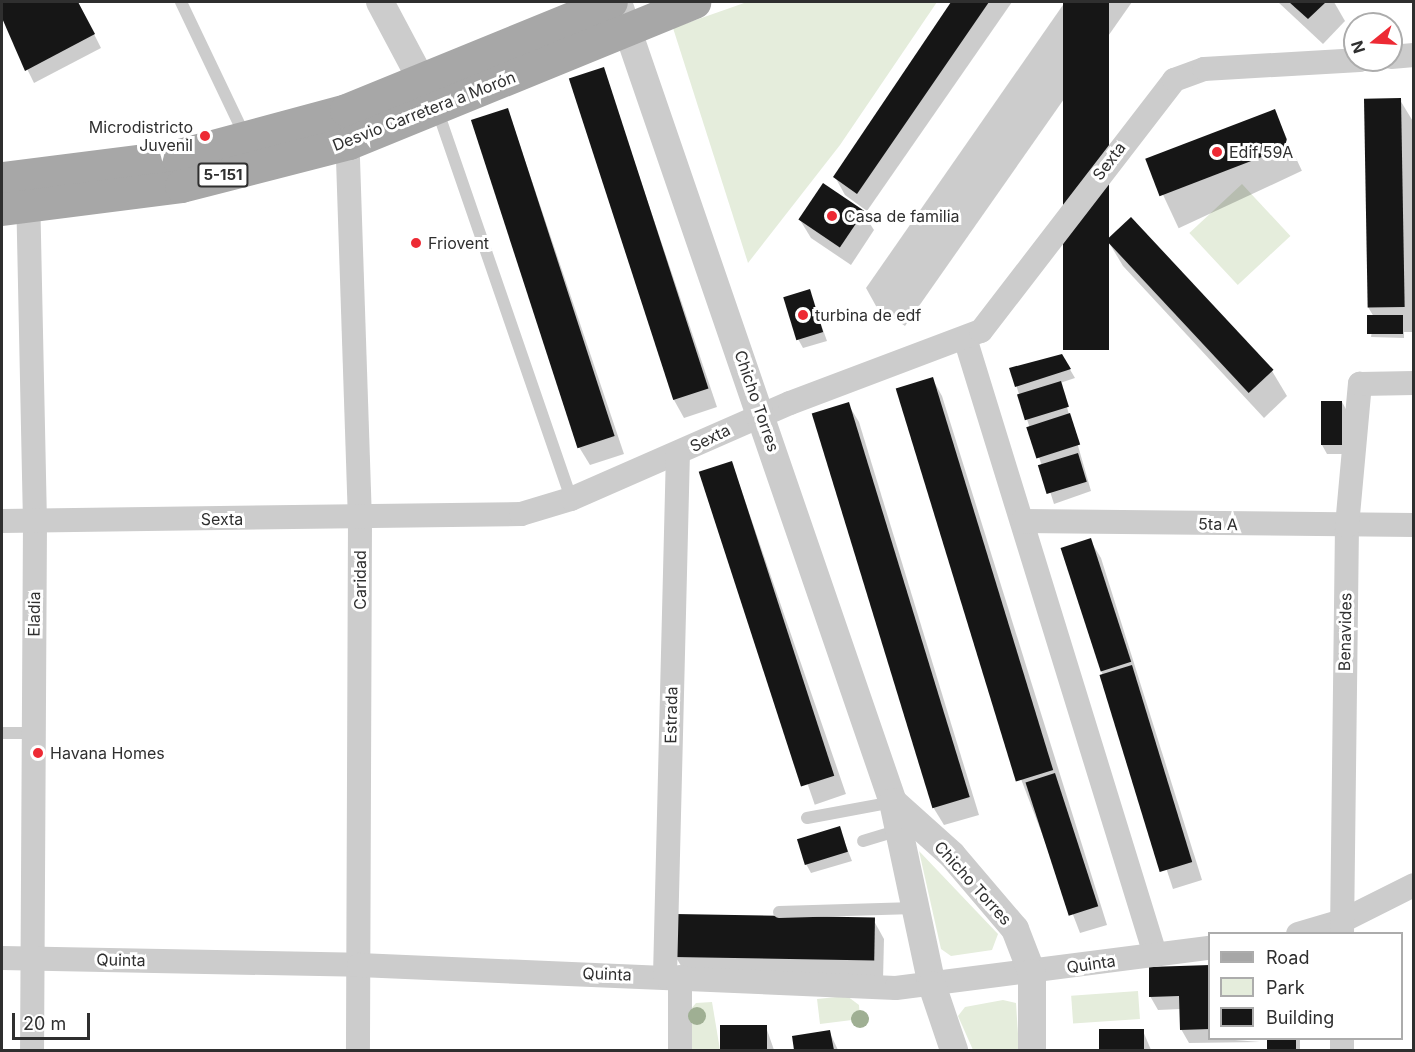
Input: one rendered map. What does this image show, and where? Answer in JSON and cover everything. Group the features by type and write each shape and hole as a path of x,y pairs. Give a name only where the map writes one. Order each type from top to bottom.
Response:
{"main road":[{"name":"Desvio Carretera a Morón","path":"15,194 176,156 346,110 612,2"},
{"name":"Desvio Carretera a Morón","path":"15,194 181,186 349,143 437,109 624,15 693,2"}],"street":[{"path":"380,2 437,109"},
{"name":"Chicho Torres","path":"624,15 893,802 932,985 954,1050"},
{"name":"Sexta","path":"2,521 360,518 521,514 571,500 762,415 981,331 1174,80 1204,69 1343,61"},
{"name":"Caridad","path":"346,110 349,143 360,518 358,1050"},
{"name":"Eladia","path":"15,194 35,520 32,1050"},
{"path":"965,338 1155,954"},
{"name":"Benavides","path":"1342,927 1347,526 1360,384 1413,382"},
{"name":"Estrada","path":"678,453 673,977 680,1050"},
{"name":"5ta A","path":"1022,521 1413,525"},
{"name":"Chicho Torres","path":"893,802 952,855 1015,929 1032,973 1032,1050"},
{"path":"1305,932 1342,927 1413,885"},
{"name":"Quinta","path":"2,958 359,965 896,988 1032,973 1208,948"}],"lane":[{"path":"181,2 245,137"},
{"path":"437,109 571,500"},
{"path":"2,733 32,732"},
{"path":"807,818 893,802"},
{"path":"863,841 899,830"},
{"path":"779,912 916,908"}],"green space":[{"path":"747,2 937,2 840,145 748,263 673,28"},
{"path":"1242,184 1290,236 1238,285 1189,233"},
{"path":"919,851 998,934 992,950 951,956 941,949"},
{"path":"1138,991 1140,1019 1073,1024 1071,996"},
{"path":"847,996 859,1005 860,1019 820,1024 817,999"},
{"path":"1003,1000 1016,1003 1019,1050 973,1050 958,1016 965,1007"},
{"path":"712,1002 720,1050 690,1050 690,1010 696,1003"}],"building":[{"path":"2,2 78,2 95,34 25,71 2,18"},
{"path":"951,2 989,2 857,194 833,177"},
{"path":"1063,2 1109,2 1109,350 1063,350"},
{"path":"1289,2 1326,2 1308,19"},
{"path":"604,67 708,388 673,400 569,78"},
{"path":"1401,98 1405,307 1368,308 1364,99"},
{"path":"508,108 615,436 578,448 471,120"},
{"name":"Edif 59A","path":"1275,109 1289,146 1160,196 1145,159"},
{"name":"Casa de familia","path":"823,183 864,211 840,247 798,219"},
{"path":"1131,217 1274,370 1249,393 1106,240"},
{"name":"turbina de edf","path":"810,289 823,332 796,340 783,297"},
{"path":"1367,315 1403,315 1403,334 1367,334"},
{"path":"1062,354 1071,369 1015,387 1009,368"},
{"path":"933,377 1053,770 1016,781 896,388"},
{"path":"1061,381 1069,407 1025,420 1017,394"},
{"path":"1321,401 1342,401 1342,445 1321,445"},
{"path":"849,402 970,797 932,808 812,413"},
{"path":"1070,413 1080,444 1036,459 1026,427"},
{"path":"1078,453 1087,482 1047,494 1038,465"},
{"path":"732,461 834,776 801,787 699,472"},
{"path":"1091,538 1131,662 1101,672 1061,548"},
{"path":"1132,665 1192,862 1160,872 1099,675"},
{"path":"1055,773 1098,906 1069,916 1026,783"},
{"path":"840,826 848,852 805,865 797,839"},
{"path":"675,914 875,917 874,960 674,957"},
{"path":"1208,965 1208,1029 1180,1030 1179,996 1149,997 1149,967"},
{"path":"720,1025 767,1025 767,1050 720,1050"},
{"path":"1099,1029 1144,1029 1144,1050 1099,1050"},
{"path":"830,1030 834,1050 794,1050 792,1036"},
{"path":"1267,1040 1296,1040 1296,1050 1267,1050"}],"place":[{"name":"Microdistricto Juvenil","path":"205,136"},
{"name":"Edif 59A","path":"1217,152"},
{"name":"Casa de familia","path":"832,216"},
{"name":"Friovent","path":"416,243"},
{"name":"turbina de edf","path":"803,315"},
{"name":"Havana Homes","path":"38,753"}]}
